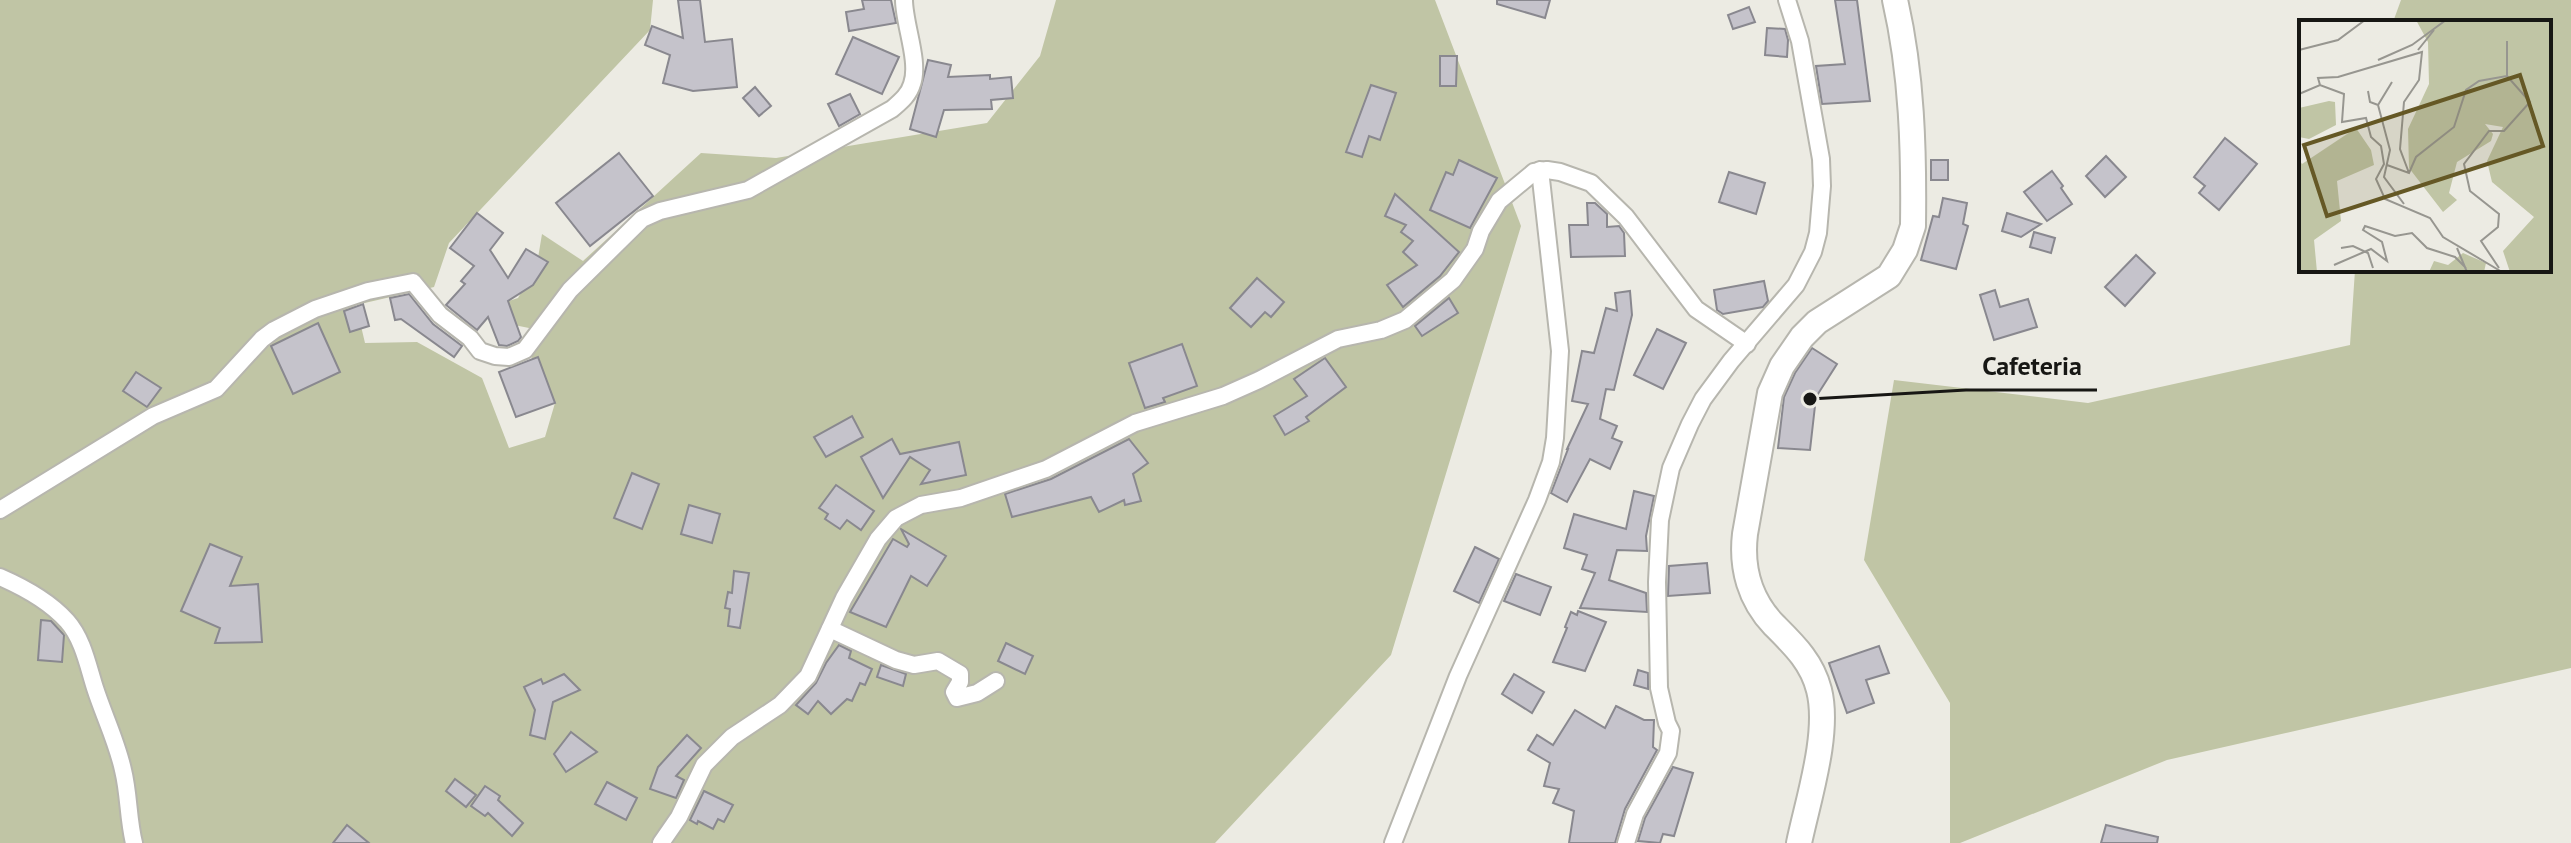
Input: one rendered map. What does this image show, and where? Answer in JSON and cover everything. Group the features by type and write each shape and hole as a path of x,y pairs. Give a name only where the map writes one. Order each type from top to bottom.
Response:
{"main road":[{"path":"1799,843 1821,736 1820,692 1798,648 1757,603 1746,576 1744,548 1770,393 1782,366 1802,337 1817,322 1889,276 1898,264 1913,226 1912,133 1895,0"}],"street":[{"path":"0,510 153,416 216,389 274,330 315,309 368,291 413,282 440,315 470,338 480,351 509,357 525,350 570,290 642,219 660,211 748,190 898,104 913,83 914,66 904,0"},
{"path":"1626,843 1635,814 1668,753 1671,731 1662,706 1658,672 1657,582 1665,486 1703,399 1791,292 1806,269 1816,243 1821,213 1821,159 1800,41 1787,0"},
{"path":"661,843 679,817 704,765 732,737 780,705 800,686 814,666 844,598 878,539 886,527 904,513 921,505 961,498 1046,469 1135,423 1223,396 1338,339 1381,330 1405,320 1453,280 1475,249 1481,231 1499,201 1540,170 1568,174 1591,183 1626,217 1696,309 1747,344"},
{"path":"1393,843 1458,676 1551,462 1560,351 1540,170"},
{"path":"0,577 53,608 74,631 83,648 120,758 134,843"},
{"path":"830,629 896,660 919,665 932,660 948,665 960,674 960,682 954,692 957,698 977,693 996,681"}],"green space":[{"path":"0,0 653,0 650,30 449,243 434,287 356,305 365,343 417,342 482,378 509,448 545,437 555,403 532,362 529,328 505,323 493,306 518,298 537,264 542,234 583,261 701,153 776,158 987,123 1040,56 1056,0 1435,0 1521,226 1391,655 1215,843 0,843"},
{"path":"2401,0 2571,0 2571,668 2167,760 1960,843 1950,843 1950,703 1864,560 1894,380 2088,403 2350,345 2355,272 2551,272 2551,20 2394,20"}],"building":[{"path":"678,0 700,0 705,42 732,39 737,87 693,91 663,83 670,55 645,45 652,26 683,38"},
{"path":"862,0 891,0 896,23 849,31 846,12 864,9"},
{"path":"1497,0 1550,0 1545,18 1497,4"},
{"path":"1835,0 1857,0 1870,101 1822,104 1816,66 1845,64"},
{"path":"1749,7 1755,22 1733,29 1728,15"},
{"path":"1767,28 1785,29 1787,57 1765,55"},
{"path":"853,37 899,57 882,94 836,74"},
{"path":"1440,56 1457,56 1456,86 1440,86"},
{"path":"928,60 951,65 948,77 1011,77 1013,98 991,100 992,109 944,110 936,137 910,129"},
{"path":"1371,85 1396,93 1380,140 1369,136 1362,157 1346,152"},
{"path":"755,87 771,106 759,116 743,98"},
{"path":"850,94 860,114 839,126 828,104"},
{"path":"2225,138 2257,164 2219,210 2199,193 2205,186 2194,177"},
{"path":"619,153 653,196 590,246 556,203"},
{"path":"2106,156 2126,177 2105,197 2086,176"},
{"path":"1459,160 1497,178 1470,228 1430,210 1446,172 1453,175"},
{"path":"1931,160 1948,160 1948,180 1931,180"},
{"path":"2052,171 2072,204 2047,221 2024,192"},
{"path":"1729,172 1765,183 1756,214 1719,202"},
{"path":"1395,194 1459,252 1440,276 1403,307 1387,285 1417,265 1403,252 1413,241 1401,232 1406,225 1385,216"},
{"path":"1943,198 1967,203 1963,224 1968,226 1956,269 1921,260 1933,216 1939,217"},
{"path":"1587,203 1595,203 1607,214 1607,227 1619,226 1624,233 1625,256 1571,257 1569,225 1588,225"},
{"path":"477,213 503,233 490,250 508,278 526,249 548,262 533,285 508,301 521,337 507,346 499,345 488,317 477,330 446,305 465,284 461,281 474,266 450,248"},
{"path":"2007,213 2041,224 2021,237 2002,231"},
{"path":"2034,232 2055,238 2051,253 2030,247"},
{"path":"2136,255 2155,273 2125,306 2105,287"},
{"path":"1257,278 1284,302 1271,317 1265,312 1251,327 1230,308"},
{"path":"1764,281 1768,301 1763,307 1723,314 1717,310 1714,290"},
{"path":"1995,290 2000,307 2028,299 2037,327 1994,340 1980,295"},
{"path":"1630,291 1632,315 1614,390 1606,389 1600,419 1617,426 1612,438 1622,442 1610,469 1590,459 1567,502 1551,493 1588,404 1572,401 1582,351 1594,353 1606,308 1617,311 1615,293"},
{"path":"409,294 433,324 462,346 454,357 401,319 395,320 390,298"},
{"path":"1449,298 1458,313 1422,336 1415,326"},
{"path":"363,304 369,326 350,332 344,311"},
{"path":"318,323 340,372 293,394 271,346"},
{"path":"1657,329 1686,343 1663,389 1634,375"},
{"path":"1182,344 1197,386 1145,408 1129,363"},
{"path":"1812,348 1837,364 1816,397 1810,450 1778,448 1784,397"},
{"path":"538,357 555,403 516,417 499,372"},
{"path":"1325,358 1346,387 1306,417 1309,421 1285,435 1274,416 1307,396 1294,379"},
{"path":"136,372 161,388 147,407 123,391"},
{"path":"852,416 863,437 826,457 814,437"},
{"path":"892,439 900,454 959,442 966,475 921,484 930,470 910,457 883,498 861,457"},
{"path":"1129,439 1148,463 1133,474 1141,501 1125,505 1124,500 1099,512 1091,497 1012,517 1005,494 1051,479"},
{"path":"632,473 659,484 642,529 614,518"},
{"path":"836,485 874,511 861,530 847,520 840,529 825,519 828,514 819,508"},
{"path":"1634,491 1654,496 1646,536 1647,551 1617,550 1609,580 1646,593 1647,612 1580,608 1595,573 1582,569 1587,555 1564,548 1574,514 1626,529"},
{"path":"689,505 720,514 712,543 681,534"},
{"path":"901,529 946,556 927,586 911,576 886,627 850,612 893,539 907,547 909,544"},
{"path":"210,544 242,557 230,586 258,584 262,642 215,643 220,628 181,611"},
{"path":"1475,547 1499,559 1479,603 1454,591"},
{"path":"1707,563 1710,593 1668,596 1669,566"},
{"path":"734,571 749,573 740,628 728,626 730,609 725,608 728,592 732,593"},
{"path":"1516,574 1551,587 1540,615 1504,601"},
{"path":"1578,611 1606,622 1585,671 1553,662 1571,612 1577,615"},
{"path":"41,620 51,621 64,635 62,662 38,660"},
{"path":"1006,643 1033,656 1025,674 998,661"},
{"path":"839,645 851,651 849,658 872,669 865,685 860,683 852,701 847,699 831,714 818,701 808,714 796,705 816,683"},
{"path":"1879,646 1889,673 1866,680 1874,703 1847,713 1829,663"},
{"path":"881,665 906,674 903,686 877,677"},
{"path":"1638,670 1648,673 1648,689 1634,685"},
{"path":"564,674 580,690 553,702 545,739 530,735 535,710 524,687 541,679 543,684"},
{"path":"1514,674 1544,692 1532,713 1502,694"},
{"path":"1616,706 1644,720 1654,720 1653,747 1657,750 1625,809 1615,843 1569,843 1574,811 1553,803 1559,789 1544,786 1550,763 1528,750 1537,735 1553,745 1575,710 1605,728"},
{"path":"571,732 597,752 566,772 554,754"},
{"path":"687,735 701,748 676,776 684,780 676,798 650,789 658,767"},
{"path":"1673,767 1693,773 1674,836 1663,834 1660,843 1638,841 1645,818"},
{"path":"455,779 476,795 466,807 446,791"},
{"path":"607,782 637,798 626,820 595,804"},
{"path":"485,786 500,796 498,800 523,823 512,836 488,813 485,816 471,806"},
{"path":"704,791 733,805 724,822 718,819 713,829 690,820"},
{"path":"347,825 369,843 333,843"},
{"path":"2106,825 2158,837 2157,843 2101,843"}],"place":[{"name":"Cafeteria","path":"1810,399"}]}
